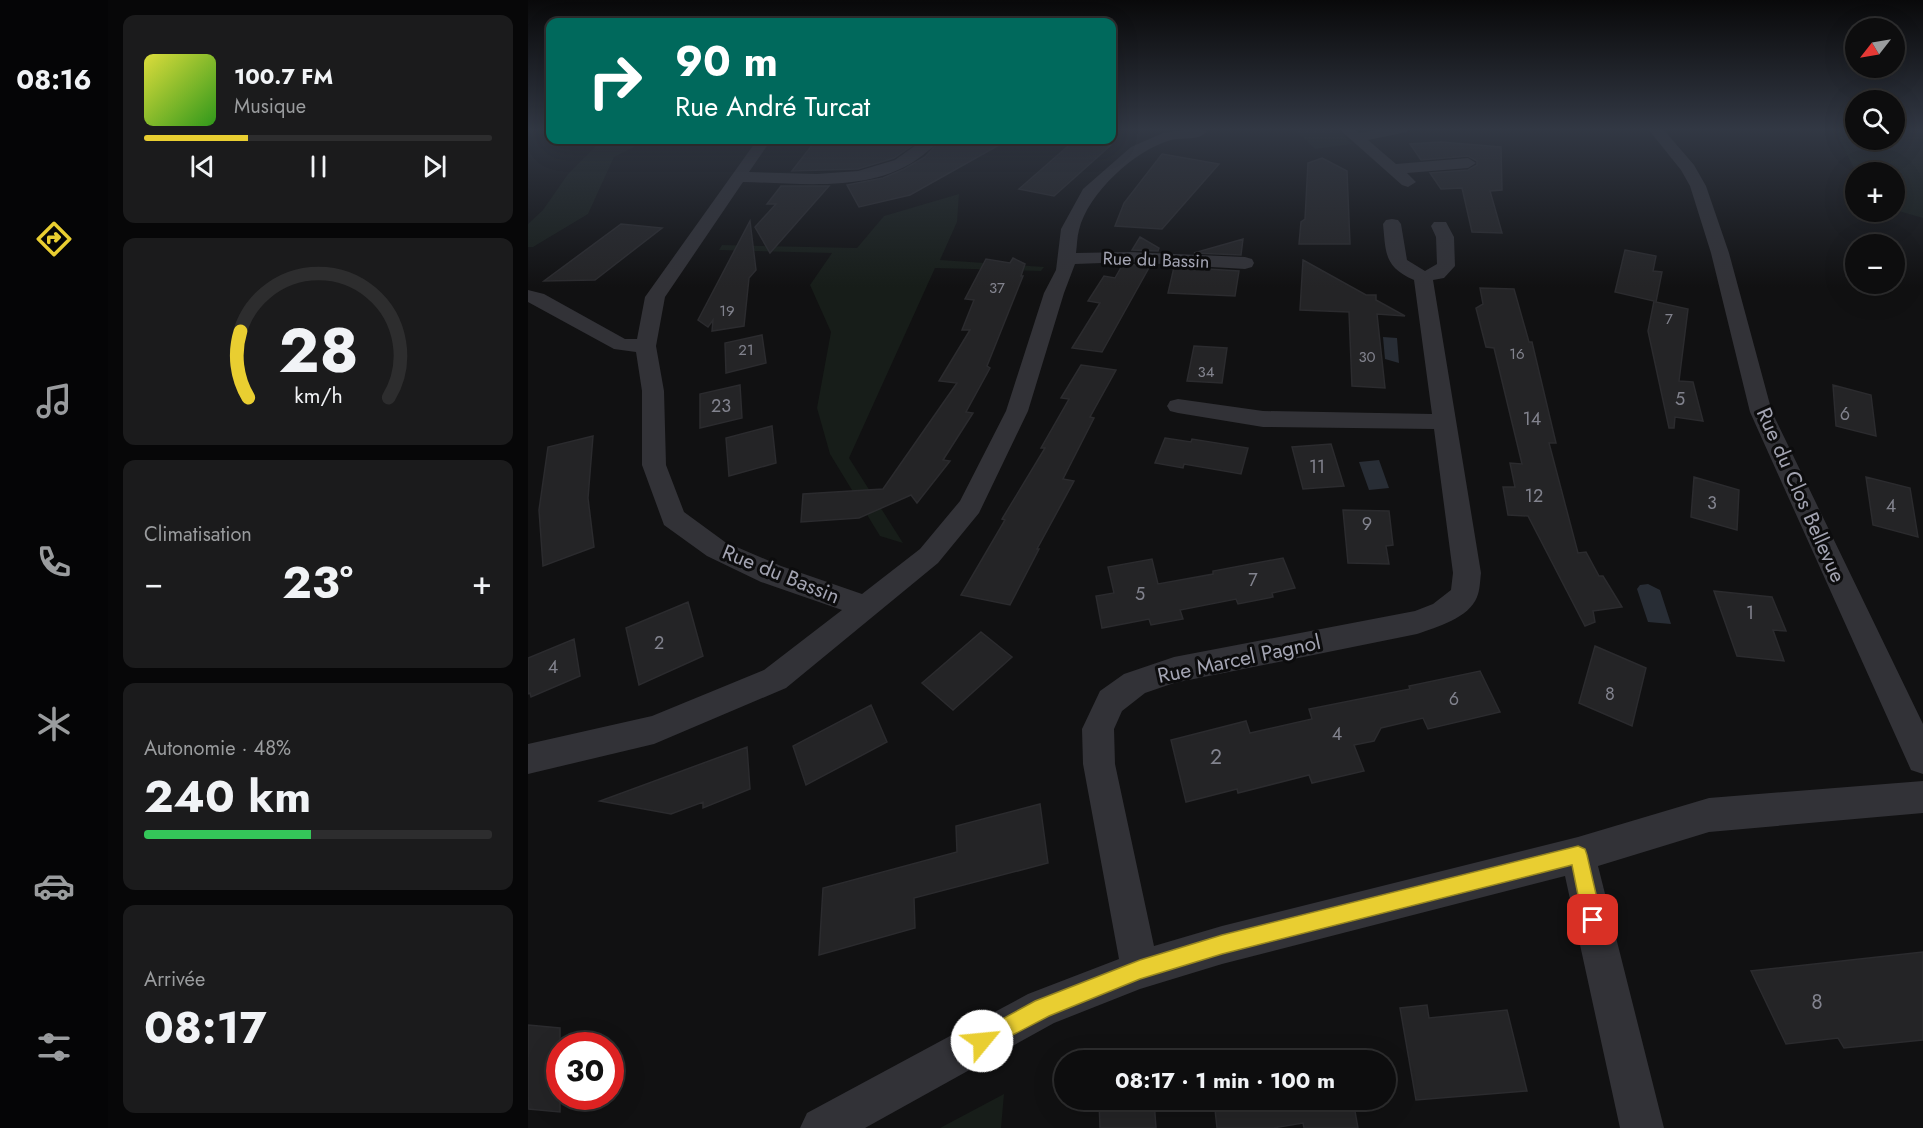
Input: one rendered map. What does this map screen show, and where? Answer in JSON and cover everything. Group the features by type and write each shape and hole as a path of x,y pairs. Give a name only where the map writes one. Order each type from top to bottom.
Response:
{"street":[{"name":"Rue du Bassin","path":"734,182 655,297 646,346 653,391 654,465 673,518 716,549 771,574 866,608 929,556 970,506 1017,411 1054,293 1065,270 1070,229 1089,192 1100,182"},
{"name":"Rue du Clos Bellevue","path":"1696,182 1720,254 1761,412 1923,759"},
{"path":"1392,224 1396,260 1406,271 1423,277 1437,273 1446,266 1445,237 1440,226"},
{"name":"Rue du Bassin","path":"1067,259 1129,257 1245,263"},
{"name":"Rue Marcel Pagnol","path":"1140,970 1099,764 1098,729 1111,701 1135,683 1174,670 1417,622 1443,612 1457,603 1464,595 1467,573 1423,277"},
{"path":"528,296 537,298 621,345 646,346"},
{"path":"1178,406 1263,419 1443,422"},
{"path":"528,759 654,730 775,679 866,608"},
{"path":"822,1128 1042,1008 1140,970 1222,945 1578,855 1709,815 1923,797"},
{"path":"1578,855 1642,1128"}],"shaded area":[{"path":"563,182 603,182 588,214 533,247 528,247 528,224 543,210"},
{"path":"1905,182 1923,182 1923,218 1905,213"},
{"path":"959,194 957,222 940,260 1044,267 1041,271 935,268 849,458 903,543 880,536 830,454 817,408 831,332 810,285 832,253 719,250 722,245 857,248 884,216"},
{"path":"1383,337 1397,338 1399,363 1385,359"},
{"path":"1379,460 1389,488 1369,490 1359,462"},
{"path":"1648,584 1660,590 1671,624 1648,622 1637,589 1640,585"},
{"path":"1004,1094 1001,1128 940,1128"}],"building":[{"path":"864,182 934,182 910,195 859,207 847,185"},
{"path":"1027,182 1070,182 1054,196 1019,189"},
{"path":"1141,182 1204,182 1162,229 1115,226 1124,203"},
{"path":"1307,182 1347,182 1350,244 1299,244 1301,222 1305,219"},
{"path":"1436,182 1502,182 1502,190 1490,191 1502,233 1472,232 1462,188 1441,189"},
{"path":"781,186 829,186 770,253 755,227 776,204 767,204"},
{"path":"750,221 756,270 749,278 744,326 712,331 713,320 708,327 698,320"},
{"path":"621,224 662,228 595,280 544,281"},
{"path":"1140,237 1159,248 1158,251 1132,250"},
{"path":"1243,239 1241,255 1194,253"},
{"path":"1625,250 1656,256 1653,271 1662,272 1656,302 1688,309 1679,381 1693,382 1703,421 1675,417 1674,428 1669,428 1648,331 1654,301 1615,292"},
{"path":"1013,258 1025,264 1021,276 1023,276 987,366 990,368 966,412 973,413 943,460 950,461 917,503 911,495 859,518 801,522 803,494 883,489 957,383 939,381 970,330 962,330 974,300 965,299 986,259 1010,263"},
{"path":"1303,260 1366,295 1376,295 1376,300 1405,316 1377,314 1385,388 1352,386 1349,312 1300,310"},
{"path":"1123,264 1150,266 1102,352 1072,348 1100,303 1088,301 1104,276 1115,278"},
{"path":"1174,267 1239,271 1235,296 1168,293"},
{"path":"1480,288 1514,289 1529,342 1532,342 1556,443 1549,443 1578,553 1586,552 1599,576 1603,576 1622,607 1593,611 1595,622 1585,626 1528,516 1508,515 1503,487 1515,487 1510,463 1522,464 1494,348 1486,347 1476,308 1483,304"},
{"path":"762,335 766,363 726,373 725,343"},
{"path":"1194,346 1227,348 1222,383 1187,381"},
{"path":"1081,365 1116,370 1090,417 1094,418 1063,479 1074,481 1010,605 961,595 1005,520 1002,519 1045,448 1041,448 1069,399 1061,398"},
{"path":"740,385 742,418 700,428 700,394"},
{"path":"1833,385 1871,395 1876,436 1836,426"},
{"path":"772,426 776,463 729,476 726,438"},
{"path":"593,436 588,498 594,547 543,566 539,510 548,447"},
{"path":"1165,438 1191,442 1192,439 1248,448 1241,474 1184,464 1183,468 1155,463"},
{"path":"1331,444 1344,486 1303,489 1292,447"},
{"path":"1694,477 1739,490 1737,530 1691,517"},
{"path":"1866,477 1910,488 1918,537 1873,525"},
{"path":"1343,510 1389,511 1393,545 1386,546 1389,564 1348,563"},
{"path":"1283,558 1295,588 1272,593 1273,597 1238,604 1236,599 1180,610 1183,619 1151,625 1149,619 1102,628 1096,596 1114,593 1108,567 1152,559 1158,584"},
{"path":"1714,591 1772,597 1786,631 1773,630 1784,661 1737,656"},
{"path":"688,602 703,656 639,685 626,628"},
{"path":"981,632 1012,657 953,710 922,683"},
{"path":"574,639 580,676 531,697 530,693 528,694 528,658"},
{"path":"1595,646 1646,668 1632,726 1579,703"},
{"path":"1480,671 1500,712 1428,729 1423,718 1381,728 1374,741 1354,745 1364,771 1312,783 1309,775 1238,793 1237,789 1186,802 1171,740 1246,721 1250,733 1312,719 1309,709 1410,689 1409,686"},
{"path":"871,705 887,742 806,785 793,746"},
{"path":"747,747 750,789 703,808 703,802 671,814 600,801"},
{"path":"1040,804 1048,863 914,898 915,928 819,955 823,888 957,852 956,826"},
{"path":"1923,952 1923,1040 1844,1048 1838,1038 1786,1044 1751,971"},
{"path":"1427,1005 1429,1018 1507,1010 1527,1091 1416,1100 1400,1008"},
{"path":"528,1025 560,1028 560,1032 546,1032 546,1110 560,1110 560,1112 528,1109"},
{"path":"1099,1110 1155,1110 1156,1128 1100,1128"},
{"path":"1215,1110 1355,1110 1358,1128 1304,1128 1303,1123 1273,1128 1217,1128"}],"route":[{"path":"982,1041 1042,1008 1140,970 1222,945 1578,855 1593,920"}]}
